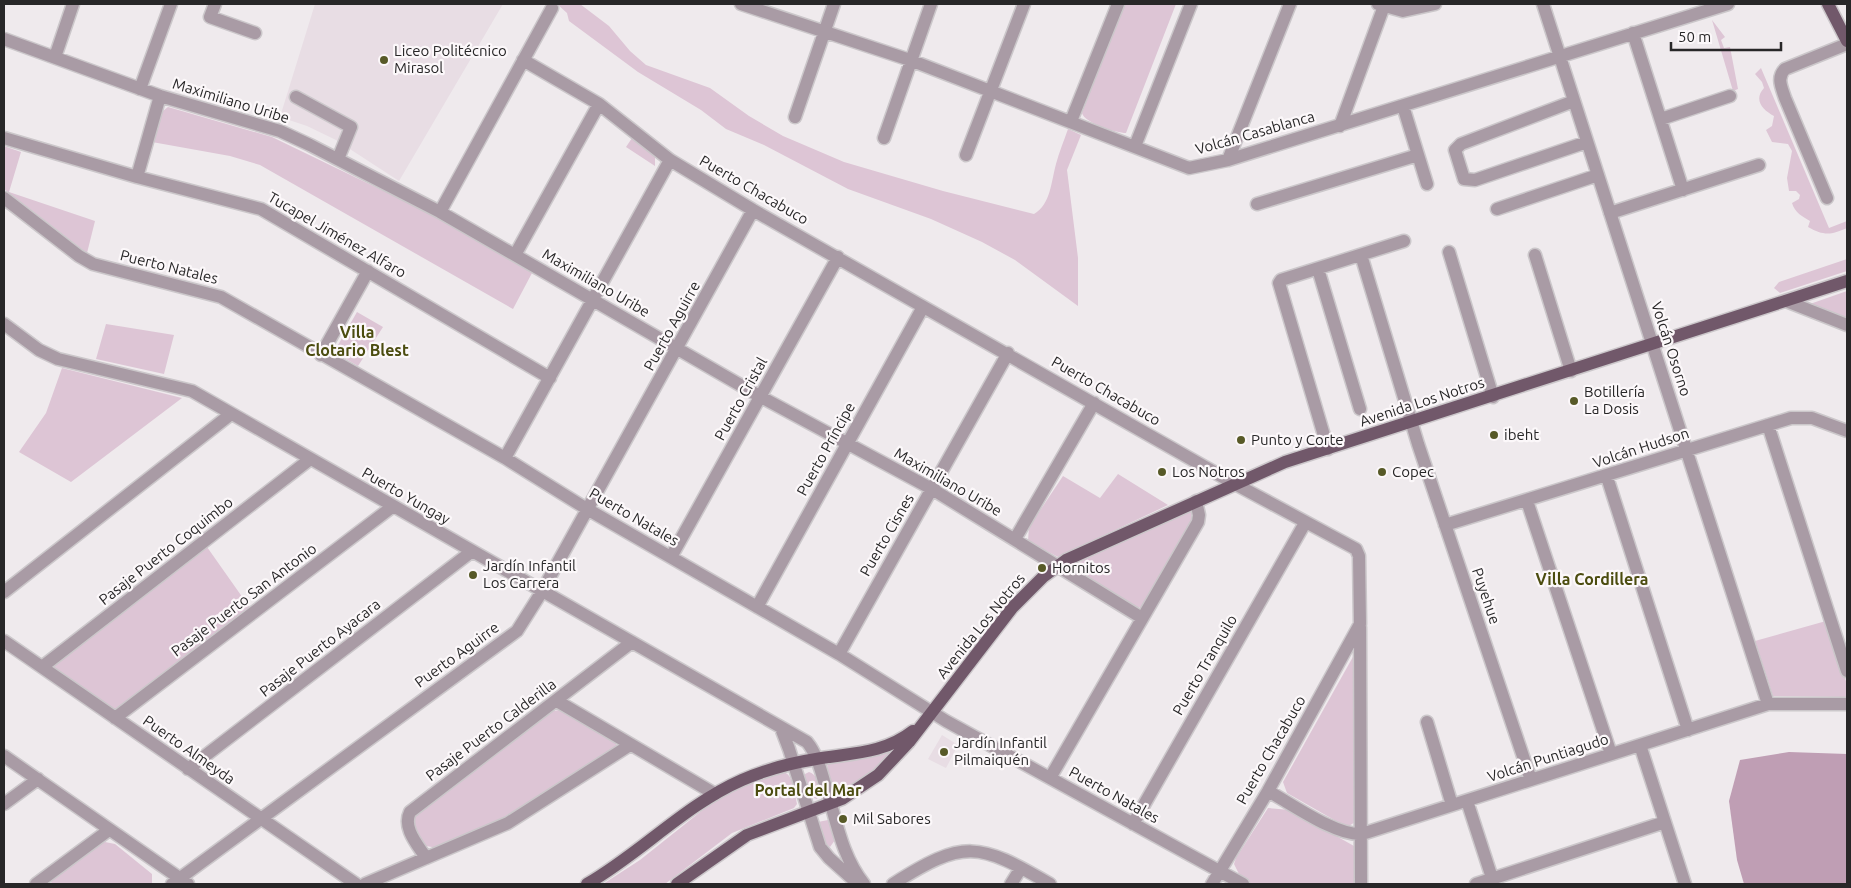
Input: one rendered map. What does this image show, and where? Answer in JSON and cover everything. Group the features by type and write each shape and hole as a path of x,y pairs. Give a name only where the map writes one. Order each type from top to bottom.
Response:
{"main road":[{"path":"1828,4 1847,42"},
{"name":"Avenida Los Notros","path":"677,884 747,835 831,802 861,788 884,770 1012,608 1043,577 1058,566 1092,548 1196,500 1285,462 1492,397 1847,281"},
{"name":"Avenida Los Notros","path":"587,884 624,862 715,794 744,780 794,763 867,752 890,745 914,730 932,711"}],"street":[{"path":"55,57 73,4"},
{"path":"140,89 171,4"},
{"path":"215,4 210,17 255,33"},
{"name":"Volcán Casablanca","path":"741,4 910,60 1189,168 1228,160 1340,126 1728,4"},
{"path":"795,117 823,30 834,4"},
{"path":"884,138 931,4"},
{"path":"966,155 1024,4"},
{"path":"1071,121 1118,4"},
{"path":"1135,146 1191,4"},
{"path":"1228,160 1290,4"},
{"path":"1340,126 1381,5 1410,11 1435,4"},
{"name":"Volcán Osorno","path":"1543,4 1768,704"},
{"path":"440,212 552,8"},
{"path":"1633,33 1684,190"},
{"name":"Maximiliano Uribe","path":"4,39 160,96 280,131 338,159 440,212 761,397 932,489 1142,618"},
{"path":"1827,198 1780,81 1781,73 1785,69 1847,42"},
{"name":"Puerto Chacabuco","path":"523,60 599,104 670,160 753,210 1008,353 1235,484 1357,551 1360,624 1268,791 1212,884"},
{"path":"137,177 160,96"},
{"path":"1661,119 1730,96"},
{"path":"296,97 351,127 338,159"},
{"path":"1574,101 1461,144 1455,150 1464,179 1475,180 1587,142"},
{"path":"515,255 599,104"},
{"path":"1403,106 1427,184"},
{"name":"Tucapel Jiménez Alfaro","path":"4,138 137,177 261,209 550,378"},
{"path":"1257,204 1418,156"},
{"path":"506,458 670,160"},
{"path":"1610,213 1758,166"},
{"path":"1498,209 1598,175"},
{"name":"Puerto Natales","path":"4,198 79,256 93,264 213,294 506,458 587,509 838,654 932,711 1243,884"},
{"name":"Puerto Aguirre","path":"180,882 261,819 516,632 542,593 753,210"},
{"path":"1328,448 1279,287 1281,280 1404,241"},
{"path":"1449,252 1492,397"},
{"name":"Puyehue","path":"1361,255 1411,423 1531,780"},
{"path":"1535,255 1571,371"},
{"name":"Puerto Cristal","path":"671,557 838,257"},
{"path":"1318,269 1360,409"},
{"path":"321,354 368,271"},
{"path":"1786,302 1847,325"},
{"name":"Puerto Príncipe","path":"757,608 923,307"},
{"name":"Puerto Yungay","path":"4,324 39,350 58,359 192,392 542,593 807,742 817,759 831,802 842,846 850,863 864,884"},
{"name":"Puerto Cisnes","path":"838,654 1008,353"},
{"path":"1015,539 1094,403"},
{"path":"4,592 231,414"},
{"name":"Volcán Hudson","path":"1445,525 1527,502 1791,418 1812,418 1847,431"},
{"path":"1768,425 1847,671"},
{"name":"Pasaje Puerto Coquimbo","path":"42,667 309,460"},
{"path":"1607,477 1688,730"},
{"path":"1050,778 1198,522 1199,515 1196,500"},
{"path":"1527,502 1611,754"},
{"name":"Pasaje Puerto San Antonio","path":"115,718 392,507"},
{"name":"Puerto Tranquilo","path":"1133,824 1305,523"},
{"name":"Pasaje Puerto Ayacara","path":"188,769 471,552"},
{"path":"1360,624 1362,884"},
{"name":"Puerto Almeyda","path":"4,641 356,884"},
{"name":"Pasaje Puerto Calderilla","path":"426,858 408,827 406,819 410,812 632,642"},
{"path":"557,701 715,794"},
{"name":"Volcán Puntiagudo","path":"1362,834 1768,704 1847,704"},
{"path":"1427,722 1452,805"},
{"path":"781,728 820,847 829,858 859,884"},
{"path":"365,884 508,823 630,745"},
{"path":"1640,745 1685,884"},
{"path":"4,756 180,882"},
{"path":"4,804 38,779"},
{"path":"1268,791 1331,826 1354,835 1362,834"},
{"path":"1467,801 1493,882"},
{"path":"1476,884 1493,882 1665,822"},
{"path":"40,883 109,830"},
{"path":"893,884 928,862 956,852 984,852 1021,868 1050,884"},
{"path":"1012,884 1021,868"}],"shaded area":[{"name":"Liceo Politécnico Mirasol","path":"315,4 503,4 399,181 336,140 307,126 280,117"},
{"path":"557,4 580,4 609,26 630,51 646,65 710,88 749,116 783,136 844,162 943,191 1034,214 1040,210 1047,199 1057,160 1068,129 1081,135 1067,170 1078,258 1078,306 1015,260 982,242 931,219 848,189 764,145 726,129 701,110 638,72 569,21 567,13"},
{"path":"1124,4 1176,4 1126,133 1094,124 1084,117 1082,113"},
{"path":"1712,20 1725,37 1721,40 1724,48 1730,47 1738,89 1733,91"},
{"path":"1761,68 1829,228 1847,221 1847,228 1832,233 1819,232 1808,227 1810,221 1799,214 1793,206 1792,203 1799,199 1800,195 1796,191 1789,191 1787,178 1792,151 1788,144 1772,142 1766,130 1772,126 1774,116 1763,108 1759,101 1764,88 1762,82 1755,74"},
{"path":"168,107 272,137 425,211 532,273 513,309 260,165 230,156 152,142 159,114"},
{"path":"634,135 655,154 655,166 626,147"},
{"path":"4,146 21,152 9,192 95,221 87,253 4,189"},
{"path":"1847,259 1847,271 1780,293 1774,288 1779,282"},
{"path":"1847,291 1847,320 1810,304"},
{"path":"357,312 383,327 358,366 334,352"},
{"path":"106,324 174,335 164,374 96,359"},
{"path":"62,368 182,398 71,482 19,452 46,413"},
{"path":"1118,474 1168,505 1058,557 1028,541 1029,527 1063,476 1100,498"},
{"path":"1188,511 1192,512 1191,522 1141,607 1136,608 1078,575 1078,565 1086,558"},
{"path":"207,547 250,608 121,709 112,711 52,667"},
{"path":"1826,621 1847,684 1847,697 1773,696 1755,641"},
{"path":"1354,655 1355,822 1349,826 1343,825 1287,793 1283,782"},
{"path":"559,710 616,743 616,747 504,817 438,848 426,846 412,828 415,813 549,712"},
{"name":"Jardín Infantil Pilmaiquén","path":"942,735 958,745 946,768 928,759"},
{"path":"898,746 869,776 849,789 834,792 828,776 827,762"},
{"path":"1789,752 1847,754 1847,884 1744,884 1737,860 1729,801 1740,760"},
{"path":"784,772 790,777 794,786 797,804 794,808 732,833 665,884 603,884 640,860 709,805 755,781"},
{"path":"809,772 817,779 819,791 817,799 810,797 804,779 805,774"},
{"path":"1268,808 1290,810 1354,846 1354,884 1252,884 1241,878 1234,864 1236,858"},
{"path":"828,820 835,840 830,847 823,841 818,822"},
{"path":"105,842 115,844 152,874 152,884 51,884 52,878 96,845"}],"place":[{"name":"Liceo Politécnico Mirasol","path":"384,60"},
{"name":"Botillería La Dosis","path":"1574,401"},
{"name":"ibeht","path":"1494,435"},
{"name":"Punto y Corte","path":"1241,440"},
{"name":"Los Notros","path":"1162,472"},
{"name":"Copec","path":"1382,472"},
{"name":"Hornitos","path":"1042,568"},
{"name":"Jardín Infantil Los Carrera","path":"473,575"},
{"name":"Jardín Infantil Pilmaiquén","path":"944,752"},
{"name":"Mil Sabores","path":"843,819"}],"district":[{"name":"Villa Clotario Blest","path":"357,341"},
{"name":"Villa Cordillera","path":"1592,579"},
{"name":"Portal del Mar","path":"808,790"}]}
